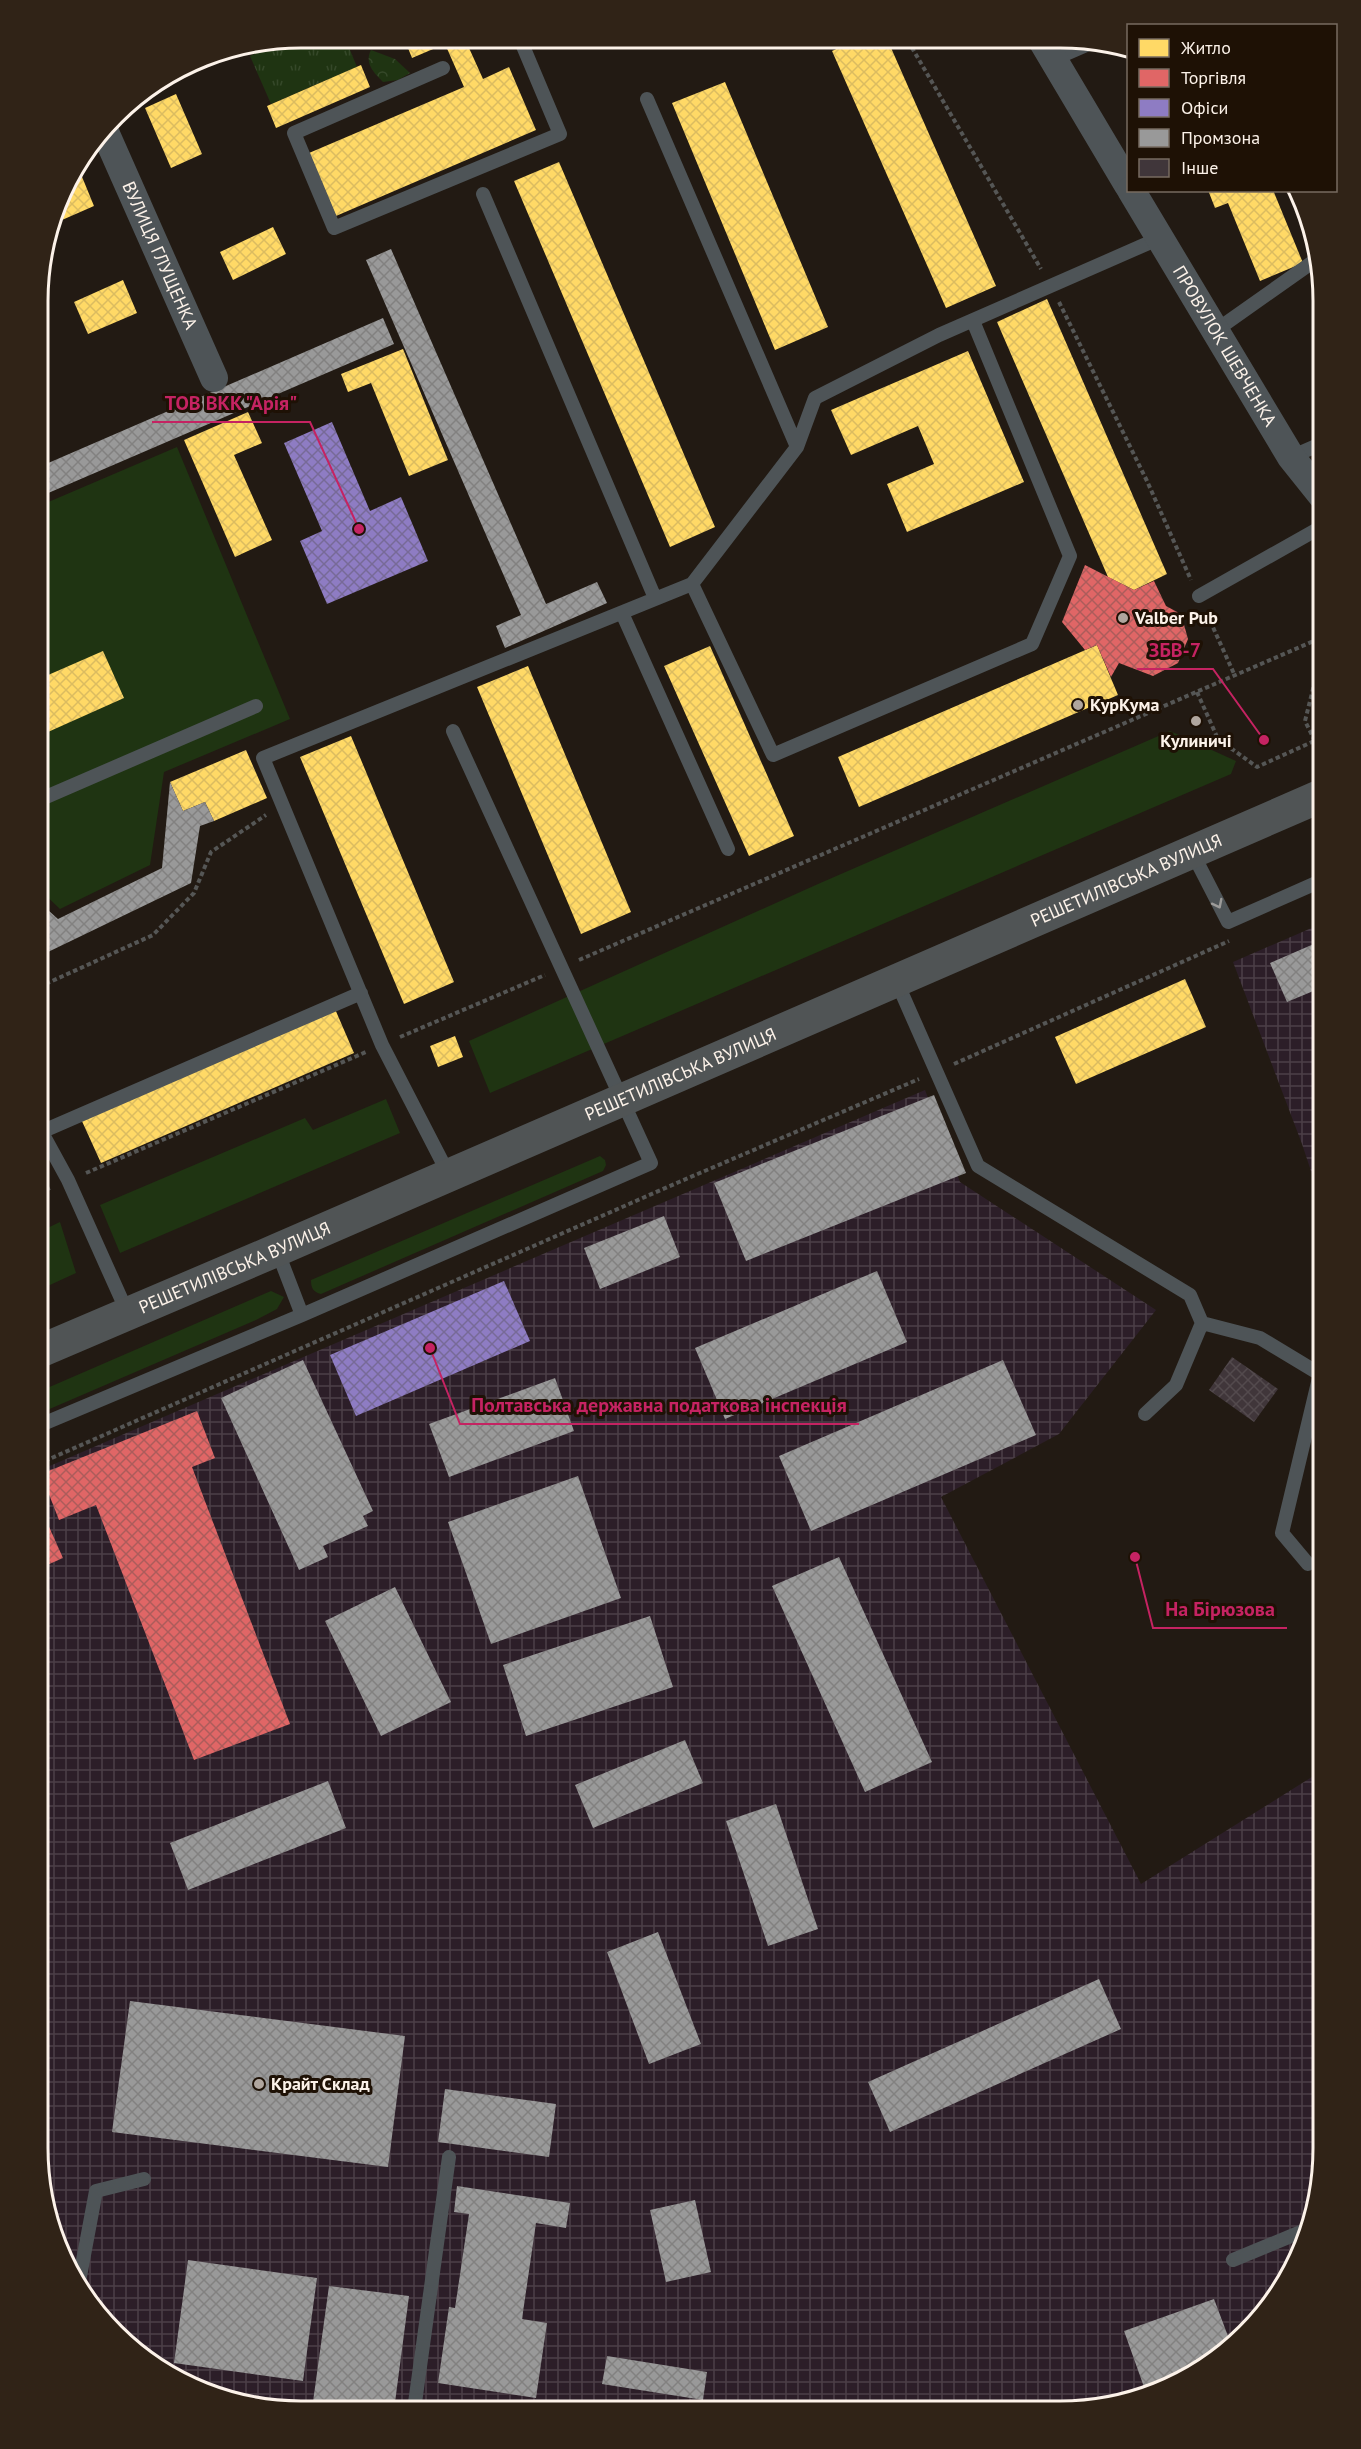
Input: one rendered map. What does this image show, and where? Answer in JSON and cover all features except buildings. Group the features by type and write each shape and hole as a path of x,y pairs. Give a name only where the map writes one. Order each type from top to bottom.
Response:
{"main road":[{"name":"РЕШЕТИЛІВСЬКА ВУЛИЦЯ","path":"48,1348 1313,799"}],"street":[{"path":"1049,51 1127,183"},
{"name":"ВУЛИЦЯ ГЛУЩЕНКА","path":"108,138 214,378"},
{"name":"ПРОВУЛОК ШЕВЧЕНКА","path":"1132,192 1291,457 1313,484"}],"lane":[{"path":"443,68 294,133 334,228 560,134 524,48"},
{"path":"648,99 797,447"},
{"path":"483,195 655,598"},
{"path":"449,1175 382,1045 263,758 693,584 797,447 814,398 973,321 1160,238"},
{"path":"1215,331 1310,264"},
{"path":"693,584 773,755 1032,644 1070,556 973,321"},
{"path":"1291,457 1313,447"},
{"path":"1199,596 1313,532"},
{"path":"622,614 728,849"},
{"path":"48,796 256,706"},
{"path":"48,1422 302,1315 651,1163 453,730"},
{"path":"1192,852 1228,922 1313,884"},
{"path":"896,980 978,1166 1190,1295 1202,1323 1176,1385 1145,1414"},
{"path":"48,1127 361,993"},
{"path":"48,1144 68,1180 128,1314"},
{"path":"278,1250 302,1315"},
{"path":"1202,1323 1260,1338 1313,1370"},
{"path":"1308,1564 1282,1533 1313,1411"},
{"path":"415,2401 449,2157"},
{"path":"81,2272 96,2191 144,2179"},
{"path":"1233,2260 1299,2233"}],"path":[{"path":"912,48 1051,287 1147,481 1235,676"},
{"path":"48,1189 1313,642"},
{"path":"1313,688 1305,720 1313,737"},
{"path":"1197,692 1218,739 1257,767 1313,742"},
{"path":"48,983 153,935 194,893 211,852 282,804"},
{"path":"48,1460 1235,939"}],"shaded area":[{"path":"1313,927 1313,1177 1302,1144 1233,962"},
{"path":"925,1090 960,1182 1156,1310 1059,1434 941,1497 1141,1884 1313,1776 1313,2148 1311,2181 1294,2245 1270,2289 1239,2327 1214,2349 1187,2367 1141,2388 1093,2399 1077,2400 301,2401 268,2399 220,2388 189,2375 160,2358 122,2327 91,2289 67,2245 50,2181 48,2148 48,1467"}],"green space":[{"path":"349,48 357,67 271,104 250,56 268,50"},
{"path":"371,50 395,59 410,73 398,80 383,82 369,63"},
{"path":"177,447 290,719 164,772 150,865 60,909 48,898 48,502"},
{"path":"1170,731 1236,761 1231,774 490,1093 469,1041 818,884"},
{"path":"386,1099 400,1133 120,1253 100,1205 305,1118 313,1130"},
{"path":"600,1156 605,1160 606,1165 603,1171 321,1294 314,1291 312,1287 311,1280"},
{"path":"60,1222 76,1273 48,1286 48,1228"},
{"path":"271,1291 284,1297 277,1309 256,1320 48,1410 48,1388"}],"place":[{"name":"ТОВ ВКК \"Арія\"","path":"359,529"},
{"name":"Valber Pub","path":"1123,618"},
{"name":"КурКума","path":"1078,705"},
{"name":"Кулиничі","path":"1196,721"},
{"name":"ЗБВ-7","path":"1264,740"},
{"name":"Полтавська державна податкова інспекція","path":"430,1348"},
{"name":"На Бірюзова","path":"1135,1557"},
{"name":"Крайт Склад","path":"259,2084"}]}
